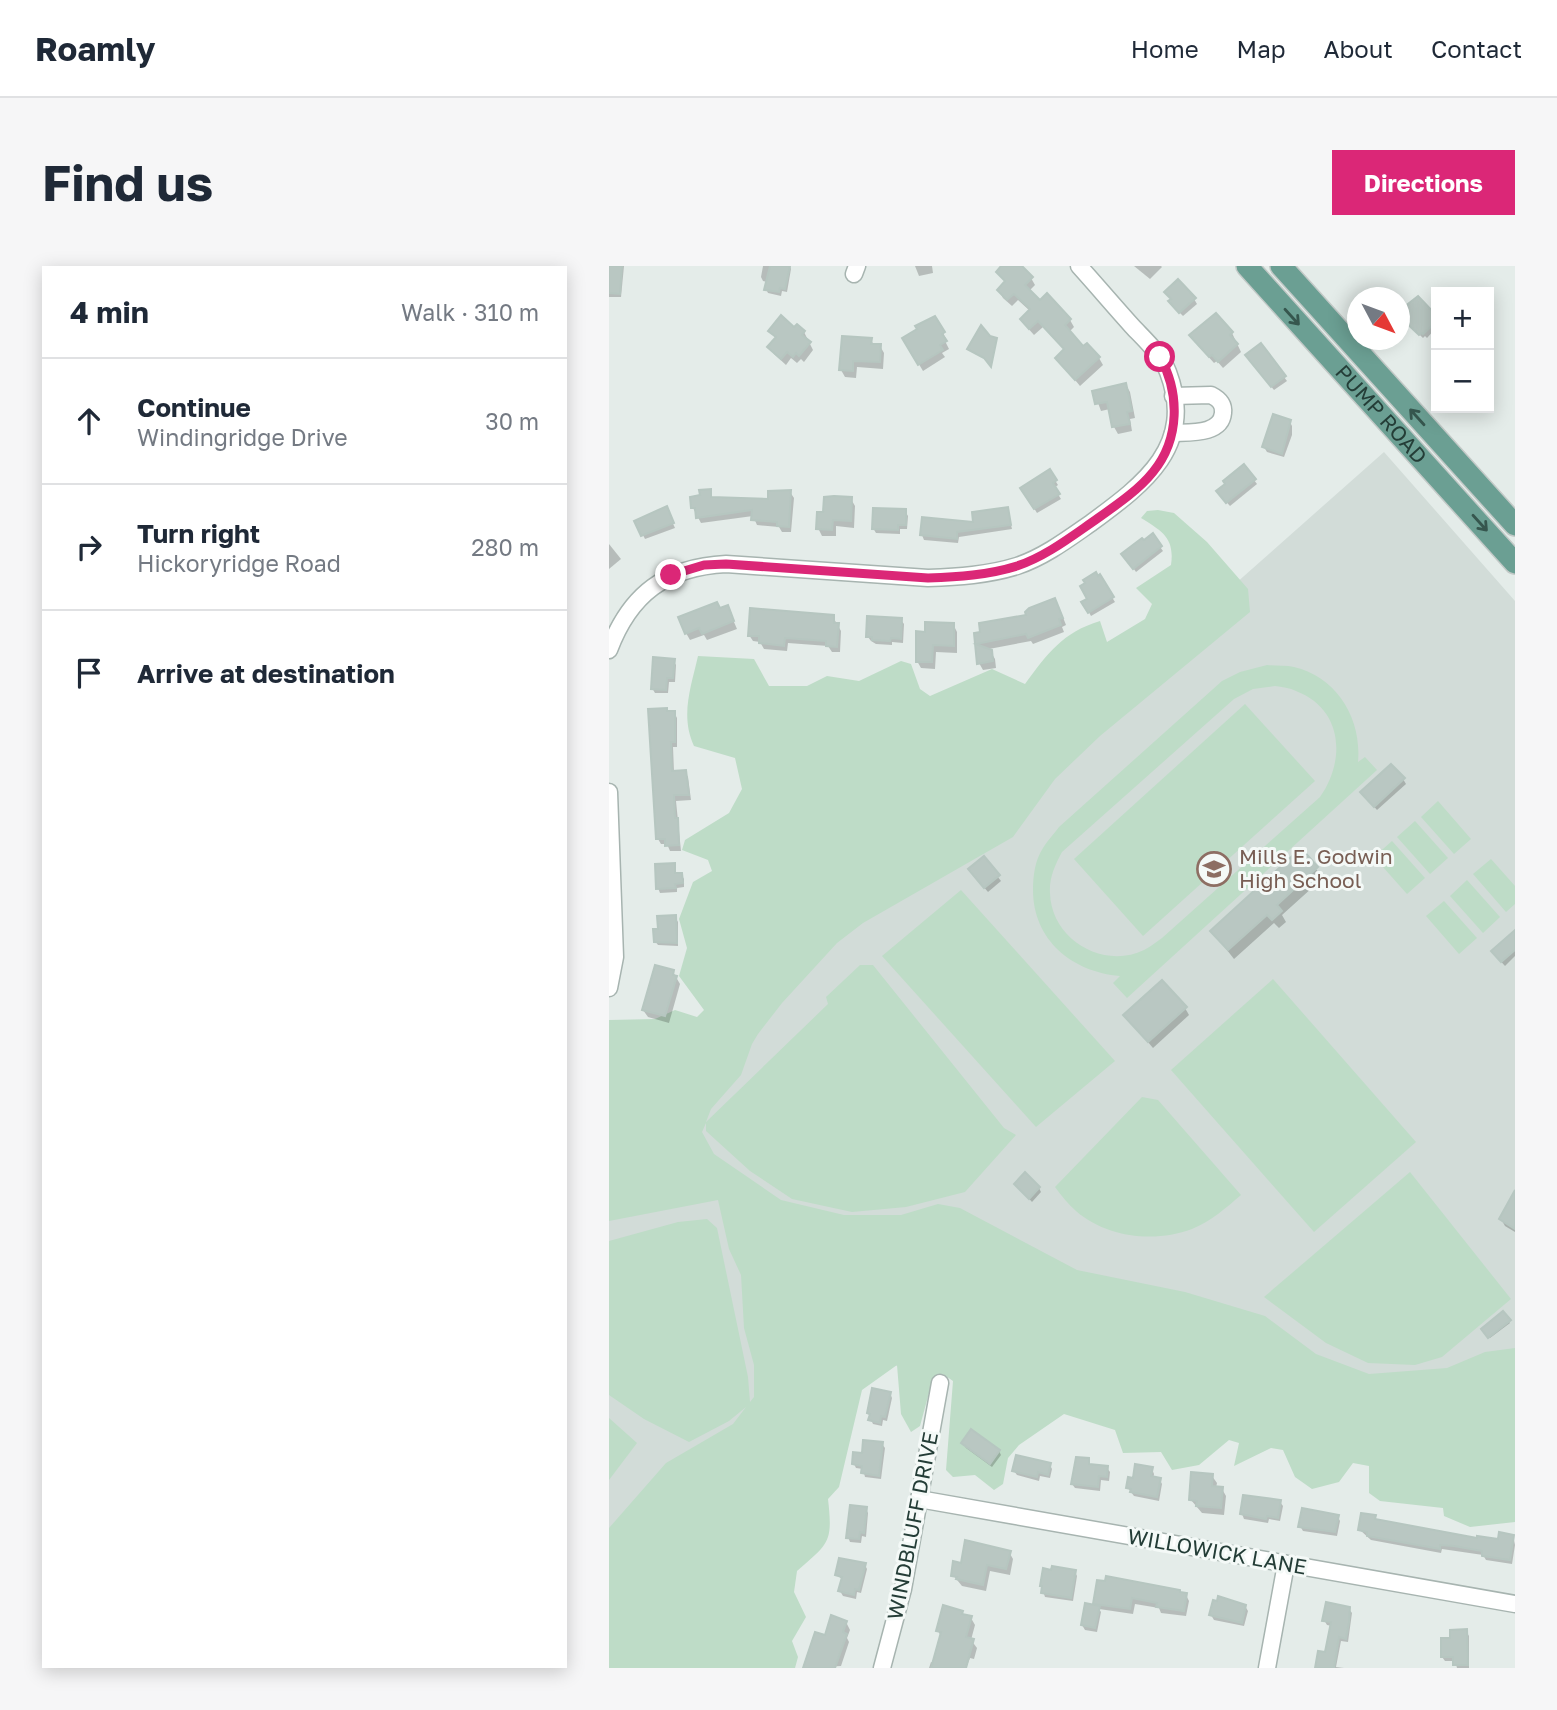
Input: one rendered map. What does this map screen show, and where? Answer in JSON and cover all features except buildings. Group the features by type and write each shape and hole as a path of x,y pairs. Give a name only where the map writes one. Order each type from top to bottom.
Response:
{"main road":[{"name":"PUMP ROAD","path":"1247,266 1515,562"},
{"name":"PUMP ROAD","path":"1281,266 1515,525"}],"street":[{"path":"609,650 625,614 644,594 671,575 704,565 726,564 928,578 971,576 1020,565 1060,545 1147,479 1166,453 1173,433 1175,413 1167,371 1160,357 1079,266"},
{"path":"1173,396 1211,394 1217,398 1223,409 1221,421 1211,429 1173,433"},
{"path":"609,792 615,957 609,988"},
{"name":"WINDBLUFF DRIVE","path":"881,1668 898,1613 940,1383"},
{"name":"WILLOWICK LANE","path":"919,1499 1515,1604"},
{"path":"1267,1668 1286,1564"}],"shaded area":[{"name":"Mills E. Godwin High School","path":"1384,452 1515,601 1515,1492 877,1362 609,1635 609,1138"}],"green space":[{"path":"1147,511 1174,513 1207,542 1248,589 1250,612 1100,736 1055,779 1013,837 863,923 837,943 782,1003 758,1034 741,1075 711,1109 706,1122 828,1004 826,997 860,965 873,965 1004,1128 1016,1135 965,1192 906,1207 852,1212 792,1199 750,1171 706,1131 706,1123 702,1132 714,1154 781,1200 844,1215 901,1215 938,1204 960,1208 1077,1270 1185,1292 1265,1316 1316,1354 1369,1374 1447,1368 1485,1352 1515,1348 1515,1522 1470,1527 1444,1516 1443,1508 1380,1501 1369,1493 1369,1466 1353,1463 1339,1482 1312,1489 1295,1477 1283,1450 1271,1448 1234,1466 1239,1443 1229,1440 1199,1465 1172,1470 1161,1452 1123,1453 1115,1430 1064,1414 1019,1445 1008,1458 1003,1484 994,1490 975,1475 953,1477 946,1470 953,1381 943,1374 933,1378 920,1426 911,1432 901,1414 897,1365 862,1390 839,1487 828,1499 829,1534 822,1548 797,1571 794,1592 806,1617 792,1641 798,1657 795,1668 609,1668 609,1528 666,1463 733,1424 746,1407 729,1421 689,1442 644,1419 609,1395 609,1241 678,1222 707,1219 717,1228 748,1377 750,1402 754,1397 754,1365 744,1328 741,1275 729,1249 718,1200 609,1221 609,1020 655,1019 675,1010 697,1017 704,1010 679,976 687,948 679,919 693,882 712,871 708,860 682,850 685,840 729,813 742,789 735,758 694,746 690,735 688,701 698,656 754,659 769,686 807,686 827,676 859,681 901,661 911,664 920,689 930,696 992,669 1025,684 1057,645 1076,631 1100,621 1107,642 1145,619 1152,604 1136,588 1171,565 1169,542 1155,527 1141,518"},
{"path":"1267,665 1288,666 1309,672 1323,680 1344,702 1351,716 1356,730 1358,762 1365,757 1377,770 1127,998 1113,983 1120,976 1086,968 1071,960 1048,938 1035,908 1033,879 1038,858 1059,827 1222,681 1240,672","holes":["1275,686 1294,690 1312,699 1331,723 1335,737 1334,767 1320,797 1162,938 1146,949 1128,955 1112,956 1097,953 1069,937 1059,924 1050,893 1050,882 1062,852 1234,699 1253,689"]},
{"path":"1245,704 1315,781 1143,936 1074,859"},
{"path":"1438,801 1471,839 1454,854 1421,817"},
{"path":"1415,821 1448,858 1430,874 1397,837"},
{"path":"1392,841 1425,878 1407,894 1374,857"},
{"path":"1491,859 1515,886 1515,904 1506,912 1473,874"},
{"path":"1467,880 1500,917 1483,933 1450,896"},
{"path":"961,890 1115,1061 1036,1127 882,956"},
{"path":"1444,901 1477,938 1459,954 1426,916"},
{"path":"1273,979 1416,1142 1314,1232 1171,1070"},
{"path":"1142,1097 1158,1100 1241,1195 1212,1218 1192,1229 1147,1237 1117,1232 1088,1220 1073,1208 1055,1187"},
{"path":"1410,1172 1511,1299 1442,1357 1415,1365 1368,1363 1326,1343 1264,1297"},
{"path":"609,1418 637,1443 609,1480"}],"place":[{"name":"Mills E. Godwin High School","path":"1214,869"}],"route":[{"path":"671,575 704,565 726,564 928,578 990,573 1020,565 1060,545 1104,514 1154,471 1166,453 1173,433 1175,413 1173,391 1160,357"}]}
